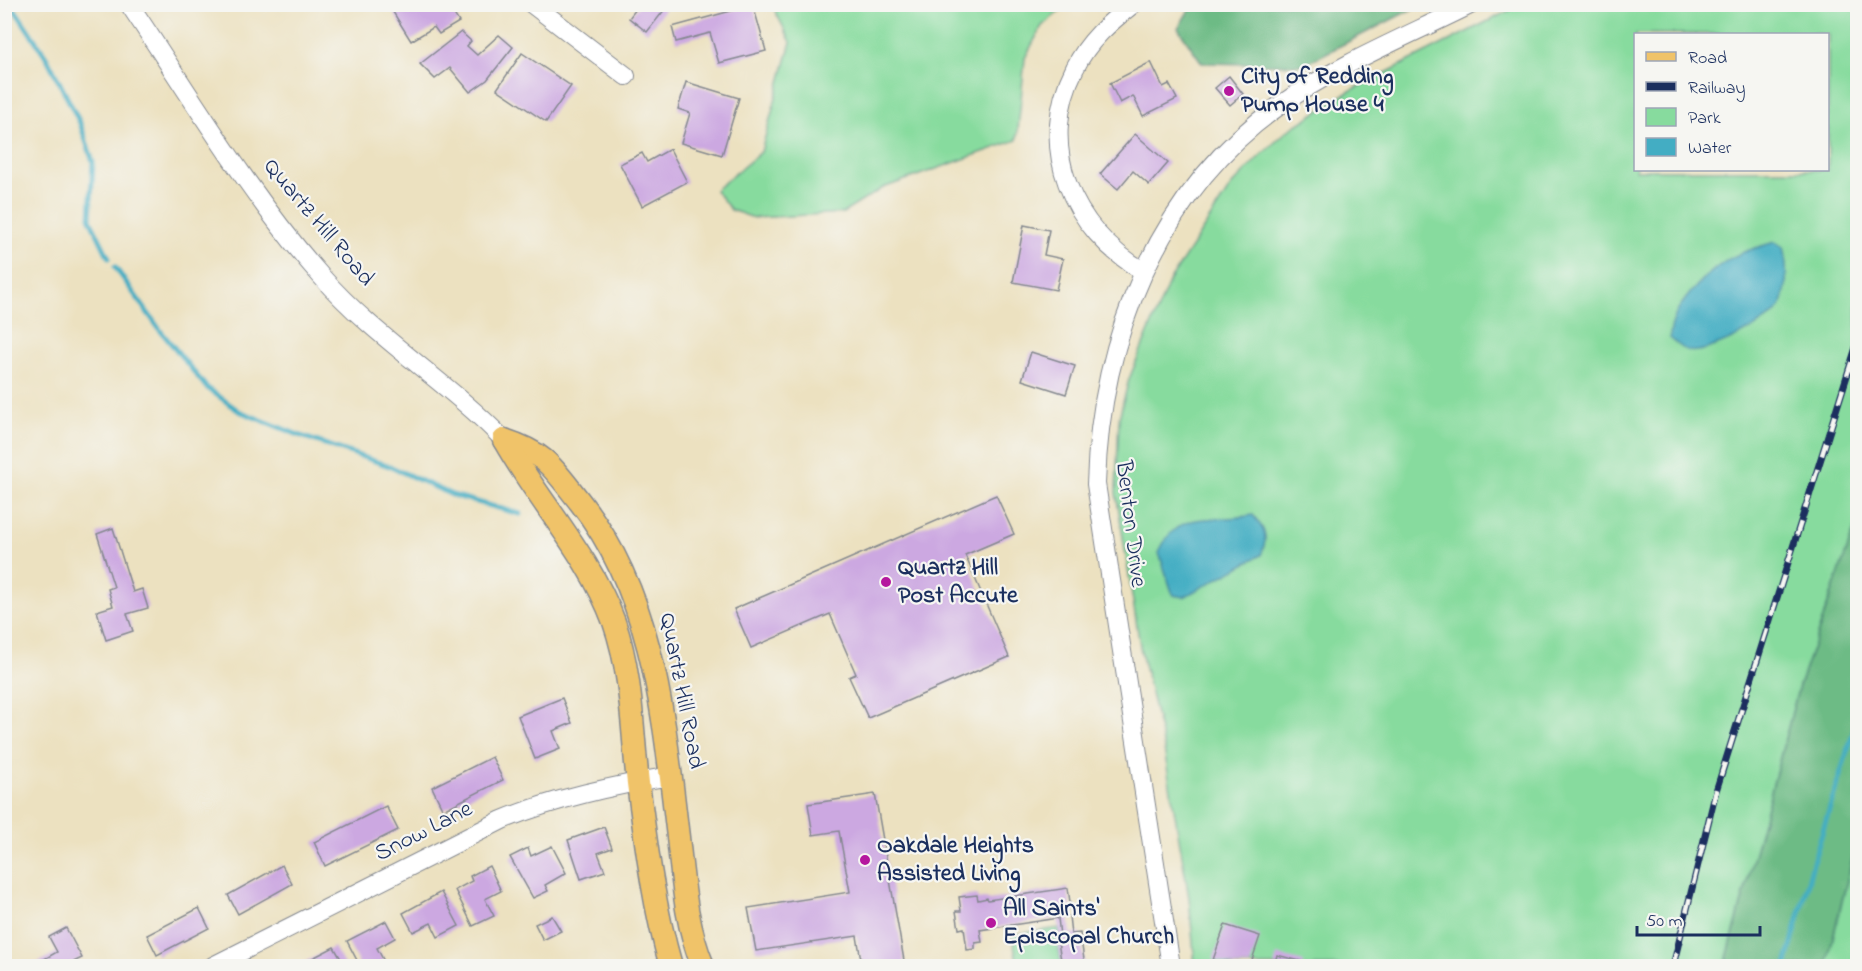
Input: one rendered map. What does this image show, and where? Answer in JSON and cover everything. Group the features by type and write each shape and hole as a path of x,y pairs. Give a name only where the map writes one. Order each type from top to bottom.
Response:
{"main road":[{"name":"Quartz Hill Road","path":"504,440 531,449 547,462 594,521 624,576 648,641 670,776 686,902 694,941 703,966"},
{"name":"Quartz Hill Road","path":"504,440 517,463 579,551 615,624 622,654 660,926 670,966"}],"street":[{"name":"Quartz Hill Road","path":"129,4 248,183 321,276 368,322 504,440"},
{"path":"532,4 626,76"},
{"path":"1133,4 1097,36 1075,68 1063,103 1059,137 1066,180 1087,223 1107,246 1143,271"},
{"name":"Benton Drive","path":"1171,966 1096,484 1097,447 1112,356 1143,271 1190,195 1224,155 1258,122 1306,88 1472,4"},
{"name":"Snow Lane","path":"213,966 502,820 549,803 638,781 670,776"}],"green space":[{"path":"772,5 1067,5 1042,26 1025,58 1017,140 883,188 843,213 754,218 731,210 715,190 761,152 791,42"},
{"path":"1192,5 1420,5 1303,65 1202,63 1178,28"},
{"path":"1520,5 1857,5 1857,522 1799,686 1725,966 1195,966 1189,898 1163,743 1141,652 1116,493 1119,418 1129,379 1170,280 1231,186 1287,131 1348,92"},
{"path":"1857,522 1857,840 1826,966 1725,966 1799,686"},
{"path":"1857,840 1857,966 1826,966"},
{"path":"1059,928 1060,936 1057,937 1062,966 1018,966 1012,935"}],"water":[{"path":"1775,242 1783,247 1786,277 1783,300 1774,313 1765,321 1738,336 1698,351 1689,351 1670,338 1676,315 1683,303 1711,272 1731,258"},
{"path":"1253,515 1265,534 1261,555 1184,597 1173,595 1159,553 1167,538 1176,528 1198,520"}],"building":[{"path":"388,4 448,5 459,22 439,34 434,27 411,41"},
{"path":"640,4 669,4 647,32 629,18"},
{"path":"753,5 766,51 719,63 710,33 676,42 672,27"},
{"path":"461,32 471,41 467,46 477,55 499,35 513,47 487,80 470,92 450,68 435,79 420,64"},
{"path":"522,53 571,86 546,122 497,89"},
{"path":"1151,62 1163,87 1169,84 1177,99 1143,116 1133,96 1120,103 1110,83"},
{"name":"City of Redding Pump House 4","path":"1229,76 1243,94 1230,105 1215,88"},
{"path":"686,82 739,98 722,155 681,143 690,113 678,109"},
{"path":"1135,134 1168,163 1149,185 1133,171 1118,189 1100,174"},
{"path":"670,149 687,182 642,206 620,164 642,153 647,162"},
{"path":"1024,225 1049,230 1044,255 1063,259 1056,290 1013,282"},
{"path":"1031,352 1075,366 1066,394 1022,380"},
{"name":"Quartz Hill Post Accute","path":"996,495 1014,534 965,555 1009,657 868,718 849,677 856,674 830,614 751,648 734,609"},
{"path":"113,528 133,592 142,589 148,608 127,614 133,631 106,640 97,611 113,606 108,589 114,587 97,534"},
{"path":"562,698 572,723 553,731 560,749 535,759 518,716"},
{"path":"492,757 503,780 443,810 432,787"},
{"name":"Oakdale Heights Assisted Living","path":"875,794 905,966 862,966 857,936 756,951 748,908 850,892 839,831 813,835 808,804"},
{"path":"386,806 398,830 325,866 314,842"},
{"path":"604,827 612,848 598,853 605,871 581,879 568,840"},
{"path":"552,846 566,873 545,885 548,891 533,898 510,857 528,848 531,856"},
{"path":"282,865 292,884 238,914 228,895"},
{"path":"489,866 501,891 485,899 494,916 473,926 455,890 472,881 470,876"},
{"name":"All Saints' Episcopal Church","path":"1068,888 1072,916 1069,916 1071,934 1080,933 1085,966 1062,966 1057,936 1060,936 1058,918 980,930 982,942 975,943 975,949 967,950 964,928 959,929 956,911 961,911 959,897 977,895 978,900 987,898 988,900"},
{"path":"441,892 459,926 438,937 431,923 413,932 403,913"},
{"path":"199,908 209,928 157,955 147,935"},
{"path":"552,916 561,931 543,940 535,924"},
{"path":"386,921 395,938 377,948 386,965 360,966 347,941"},
{"path":"1225,925 1260,936 1250,966 1234,966 1213,960"},
{"path":"66,928 82,958 65,966 32,966 57,952 49,937"},
{"path":"334,947 345,966 299,965"},
{"path":"1277,955 1304,962 1303,966 1274,966"}],"waterway":[{"path":"11,4 47,58 80,123 93,162 90,219 109,258"},
{"path":"115,267 160,330 206,387 239,411 301,436 389,466 452,495 520,514"},
{"path":"1786,966 1814,859 1858,717"}],"railway":[{"path":"1673,966 1716,791 1858,341"}],"place":[{"name":"City of Redding Pump House 4","path":"1229,91"},
{"name":"Quartz Hill Post Accute","path":"886,582"},
{"name":"Oakdale Heights Assisted Living","path":"865,860"},
{"name":"All Saints' Episcopal Church","path":"991,923"}]}
